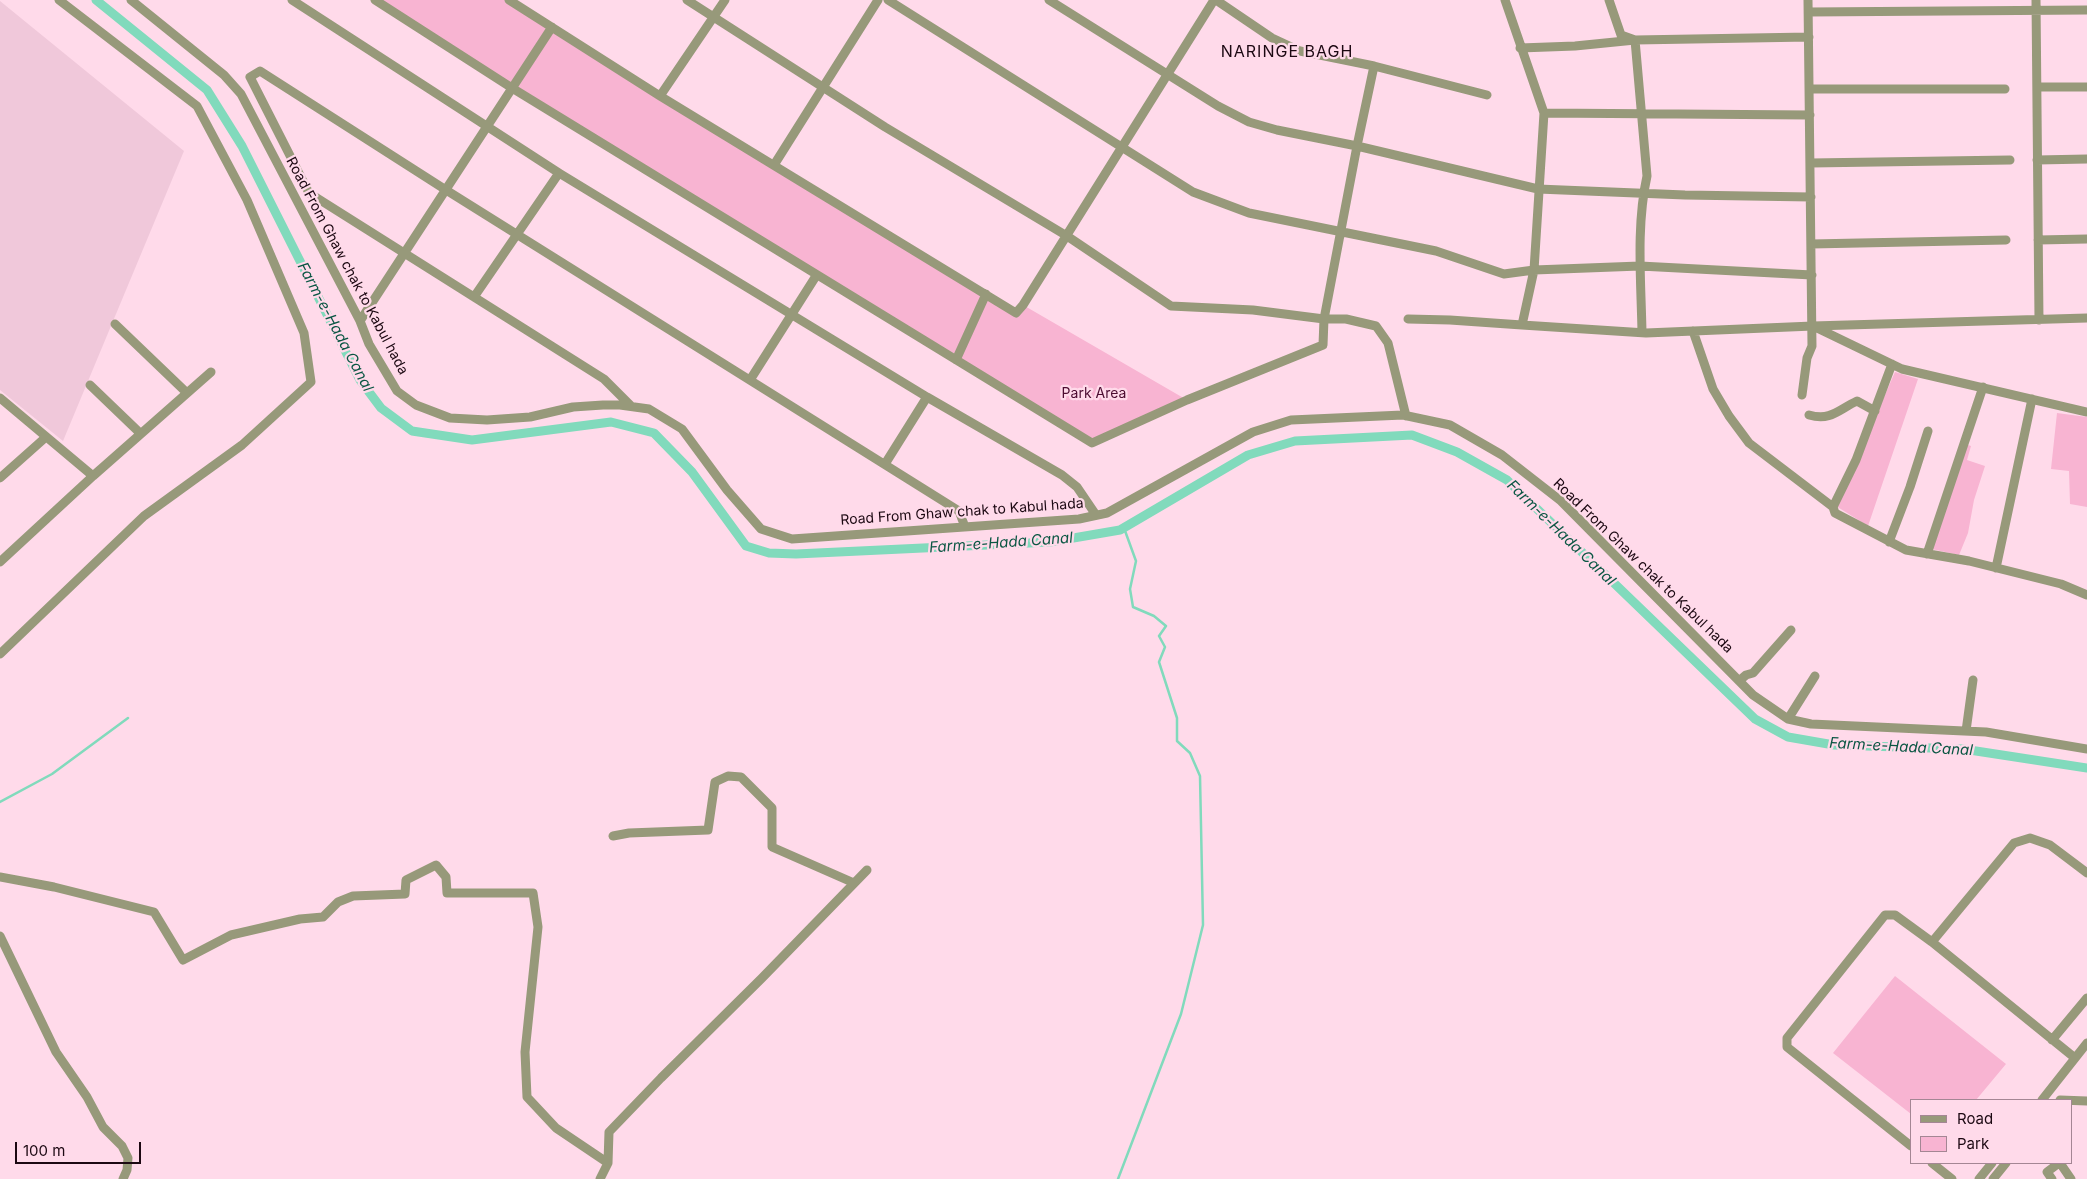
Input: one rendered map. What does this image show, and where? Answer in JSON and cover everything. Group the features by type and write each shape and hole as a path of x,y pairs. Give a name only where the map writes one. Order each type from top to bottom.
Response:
{"street":[{"path":"0,654 144,516 242,445 311,382 304,333 247,200 197,106 59,0"},
{"name":"Road From Ghaw chak to Kabul hada","path":"131,0 224,75 242,94 360,321 369,344 397,391 416,406 450,418 487,420 530,417 580,407 603,405 632,406 649,409 682,429 727,490 761,529 792,539 1079,518 1107,513 1253,432 1291,420 1406,416 1450,425 1502,455 1560,502 1753,695 1788,719 1811,724 1966,731 2087,749"},
{"path":"292,0 559,173 927,397 1062,475 1077,488 1096,515"},
{"path":"375,0 512,88 816,276 1092,443 1187,400 1323,345 1324,319 1356,146 1374,66"},
{"path":"509,0 660,96 1016,313 1023,305 1215,0 1272,38 1300,51 1374,66 1487,95"},
{"path":"687,0 823,88 1066,236 1171,306 1253,310 1324,319 1346,319 1376,326 1388,343 1406,416"},
{"path":"660,96 725,0"},
{"path":"774,165 878,0"},
{"path":"888,0 1193,192 1249,213 1436,251 1504,274 1534,270 1640,266 1812,275"},
{"path":"1049,0 1218,106 1249,122 1277,130 1356,146 1538,189 1811,197"},
{"path":"1505,0 1544,113 1534,270 1522,326"},
{"path":"1609,0 1621,35 1635,40"},
{"path":"1802,395 1808,358 1812,346 1813,326 1808,0"},
{"path":"2036,0 2039,320"},
{"path":"1808,12 2087,10"},
{"path":"360,321 552,27"},
{"path":"1520,48 1575,46 1635,40 1809,37"},
{"path":"1635,40 1647,176 1643,193 1640,266 1642,332"},
{"path":"632,406 604,380 309,192 250,77 260,71 516,234 886,464 959,511 965,527"},
{"path":"2037,87 2087,87"},
{"path":"1810,89 2005,89"},
{"path":"1544,113 1810,115"},
{"path":"2037,160 2087,159"},
{"path":"1811,163 2010,160"},
{"path":"474,297 559,173"},
{"path":"2038,240 2087,239"},
{"path":"1811,244 2006,240"},
{"path":"750,380 816,276"},
{"path":"956,360 986,294"},
{"path":"1408,319 1642,332 2087,318"},
{"path":"115,324 187,393"},
{"path":"1813,326 1902,369 2087,412"},
{"path":"1693,331 1713,389 1729,416 1749,443 1833,507 1835,513 1906,550 1996,568 2061,584 2087,595"},
{"path":"1833,507 1853,468 1892,364"},
{"path":"0,562 93,476 211,372"},
{"path":"90,384 141,434"},
{"path":"1926,554 1983,388"},
{"path":"886,464 927,397"},
{"path":"0,398 93,476"},
{"path":"1996,568 2032,400"},
{"path":"1809,415 1829,416 1857,401 1875,411"},
{"path":"1888,542 1910,487 1928,431"},
{"path":"0,478 46,436"},
{"path":"1739,681 1746,675 1753,673 1790,630"},
{"path":"1788,719 1815,676"},
{"path":"1966,731 1973,680"},
{"path":"613,836 629,833 708,830 715,782 728,776 741,777 772,808 772,847 854,883"},
{"path":"1932,942 2014,843 2030,838 2050,845 2087,873"},
{"path":"0,877 54,887 154,912 183,960 231,935 300,919 323,917 338,902 353,896 405,894 406,880 436,865 446,877 447,893 533,893 538,927 525,1052 527,1097 556,1128 608,1163"},
{"path":"600,1179 608,1163 610,1132 867,870"},
{"path":"1910,1145 1787,1047 1787,1038 1885,915 1894,915 1932,942 2075,1058"},
{"path":"0,936 56,1052 87,1097 103,1127 122,1146 128,1158 127,1170 122,1179"},
{"path":"2052,1040 2087,998"},
{"path":"2043,1099 2087,1043"},
{"path":"2072,1100 2087,1101"},
{"path":"1933,1164 1952,1179"},
{"path":"1980,1179 1991,1164"},
{"path":"1993,1179 2005,1164"},
{"path":"2052,1179 2047,1172 2058,1164"},
{"path":"2060,1164 2071,1179"}],"shaded area":[{"path":"0,1 184,151 63,441 0,390"}],"green space":[{"name":"Park Area","path":"375,0 509,0 1016,312 1023,305 1187,400 1092,443"},
{"path":"1895,372 1918,379 1868,526 1836,506"},
{"path":"2057,413 2087,417 2087,507 2070,504 2069,471 2051,469"},
{"path":"1962,443 1971,446 1967,460 1985,466 1974,500 1968,533 1959,555 1927,548"},
{"path":"1895,976 2006,1064 1977,1099 1910,1099 1910,1113 1833,1053"}],"waterway":[{"name":"Farm-e-Hada Canal","path":"96,0 207,90 242,146 360,380 381,408 412,431 472,440 611,422 654,433 692,472 746,546 769,553 796,554 1050,542 1120,530 1248,455 1295,441 1412,435 1457,452 1507,480 1755,719 1788,737 1834,745 1963,749 2087,768"},
{"path":"1118,1179 1181,1014 1203,925 1200,776 1190,753 1177,741 1177,718 1159,662 1165,647 1159,636 1166,626 1154,616 1133,607 1130,589 1136,561 1124,528"},
{"path":"0,802 52,774 128,718"}],"district":[{"name":"NARINGE BAGH","path":"1287,52"}]}
